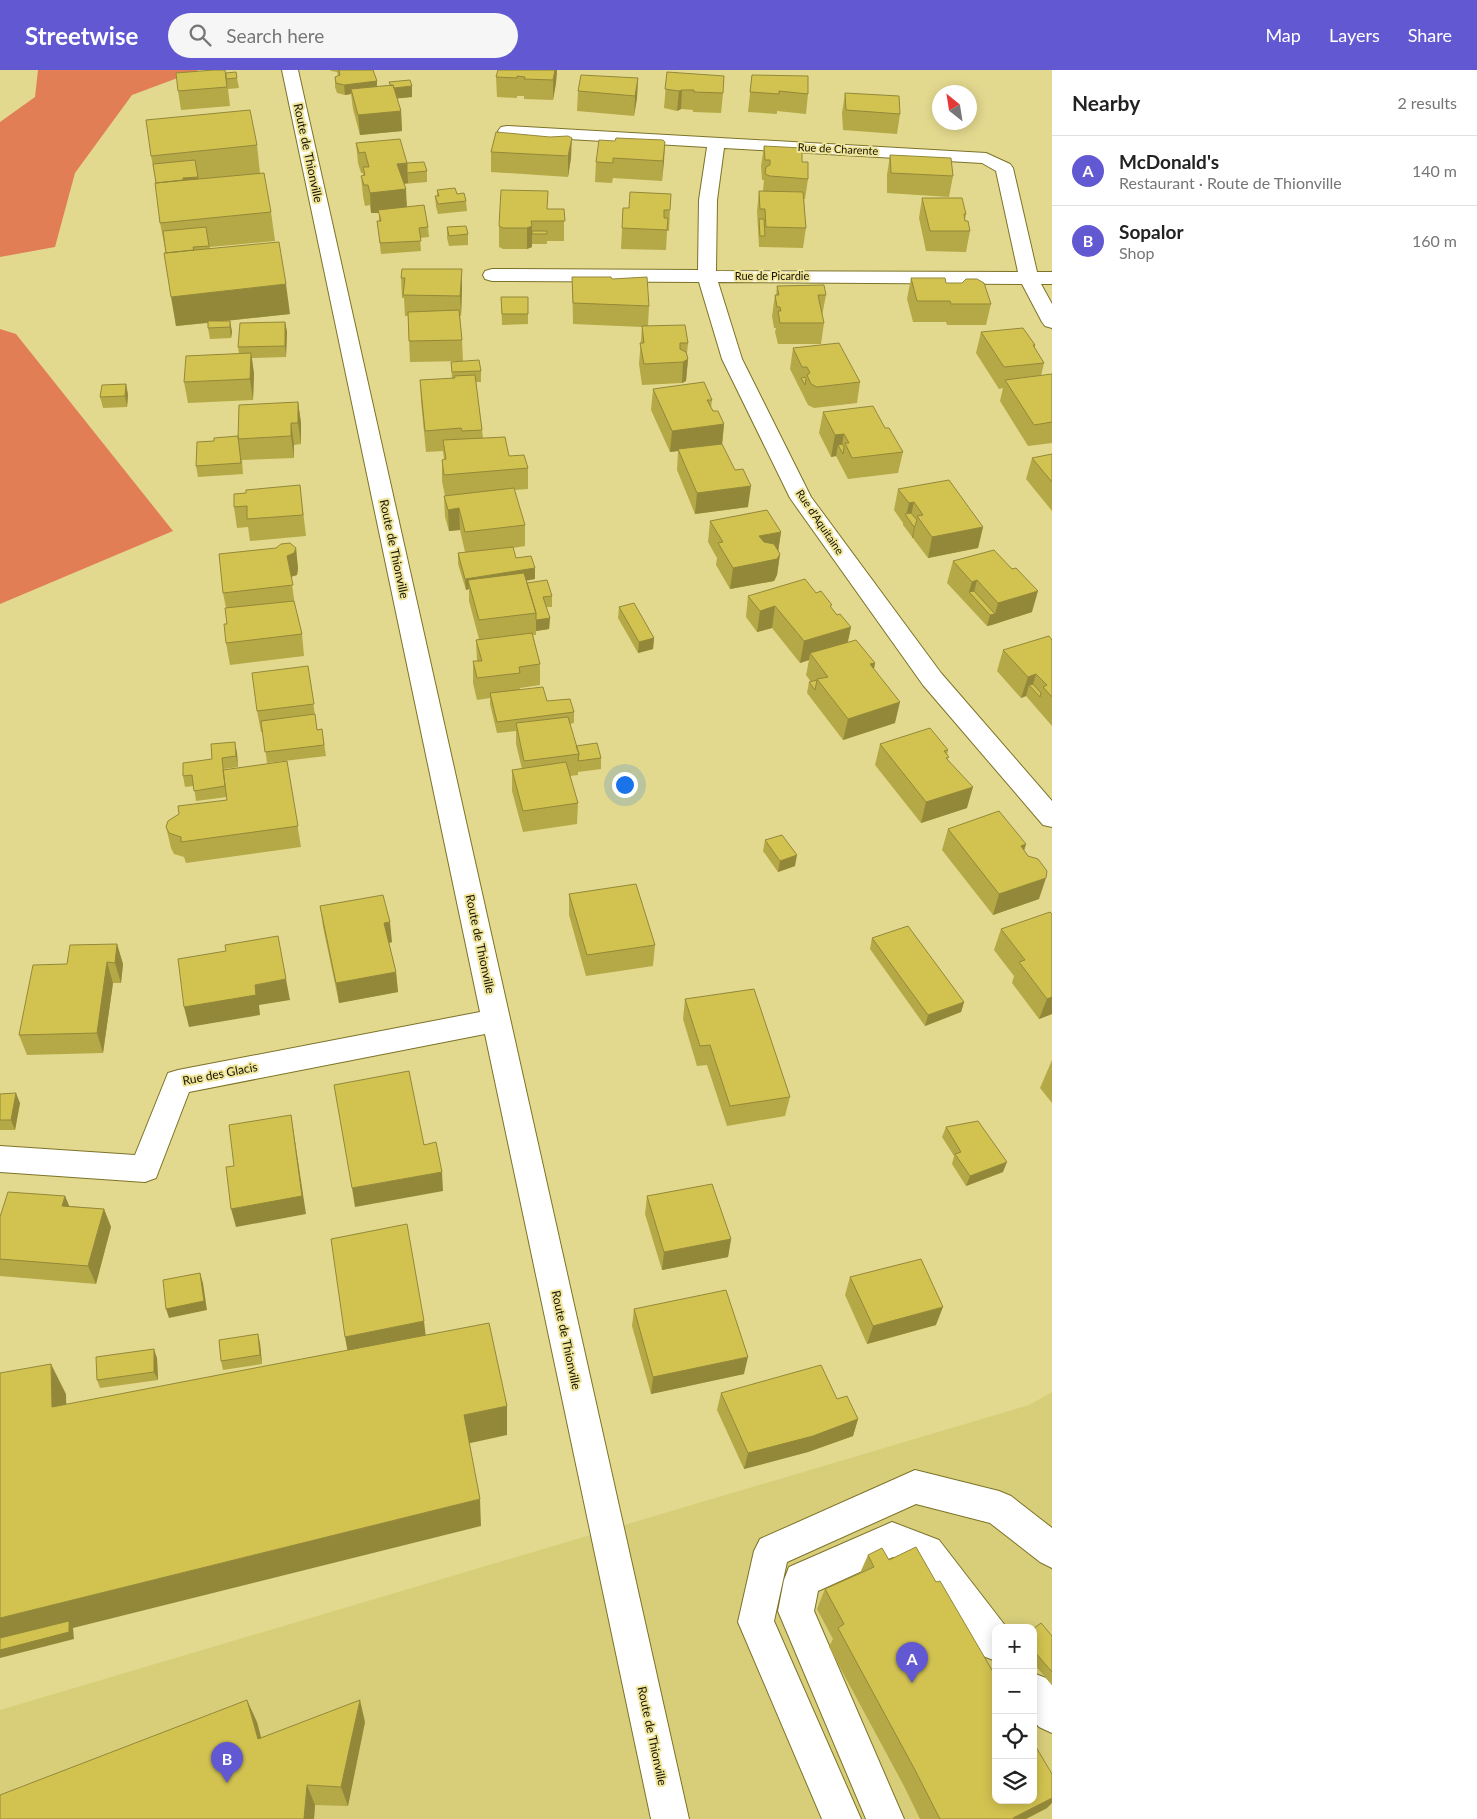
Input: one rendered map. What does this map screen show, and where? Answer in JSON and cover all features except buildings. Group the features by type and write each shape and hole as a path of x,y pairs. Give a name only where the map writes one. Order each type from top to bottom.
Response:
{"street":[{"name":"Route de Thionville","path":"290,70 670,1819"},
{"name":"Rue de Charente","path":"507,131 986,158 1004,168 1029,278 1052,322"},
{"name":"Rue d'Aquitaine","path":"716,143 708,200 707,276 732,360 801,498 932,679 1052,818"},
{"name":"Rue de Picardie","path":"492,275 1052,278"},
{"name":"Rue des Glacis","path":"0,1159 145,1169 178,1082 497,1020"},
{"path":"842,1819 756,1622 772,1551 915,1487 999,1508 1052,1550"},
{"path":"885,1819 796,1612 802,1580 892,1539 927,1552 992,1638"},
{"path":"1037,1696 1052,1714"}],"shaded area":[{"path":"38,70 199,70 132,95 75,173 55,247 0,257 0,122 35,97"},
{"path":"0,329 16,334 173,531 0,604"},
{"path":"1052,1392 1052,1819 0,1819 0,1710 1029,1405"}],"place":[{"name":"McDonald's","path":"912,1683"},
{"name":"Sopalor","path":"227,1783"}]}
